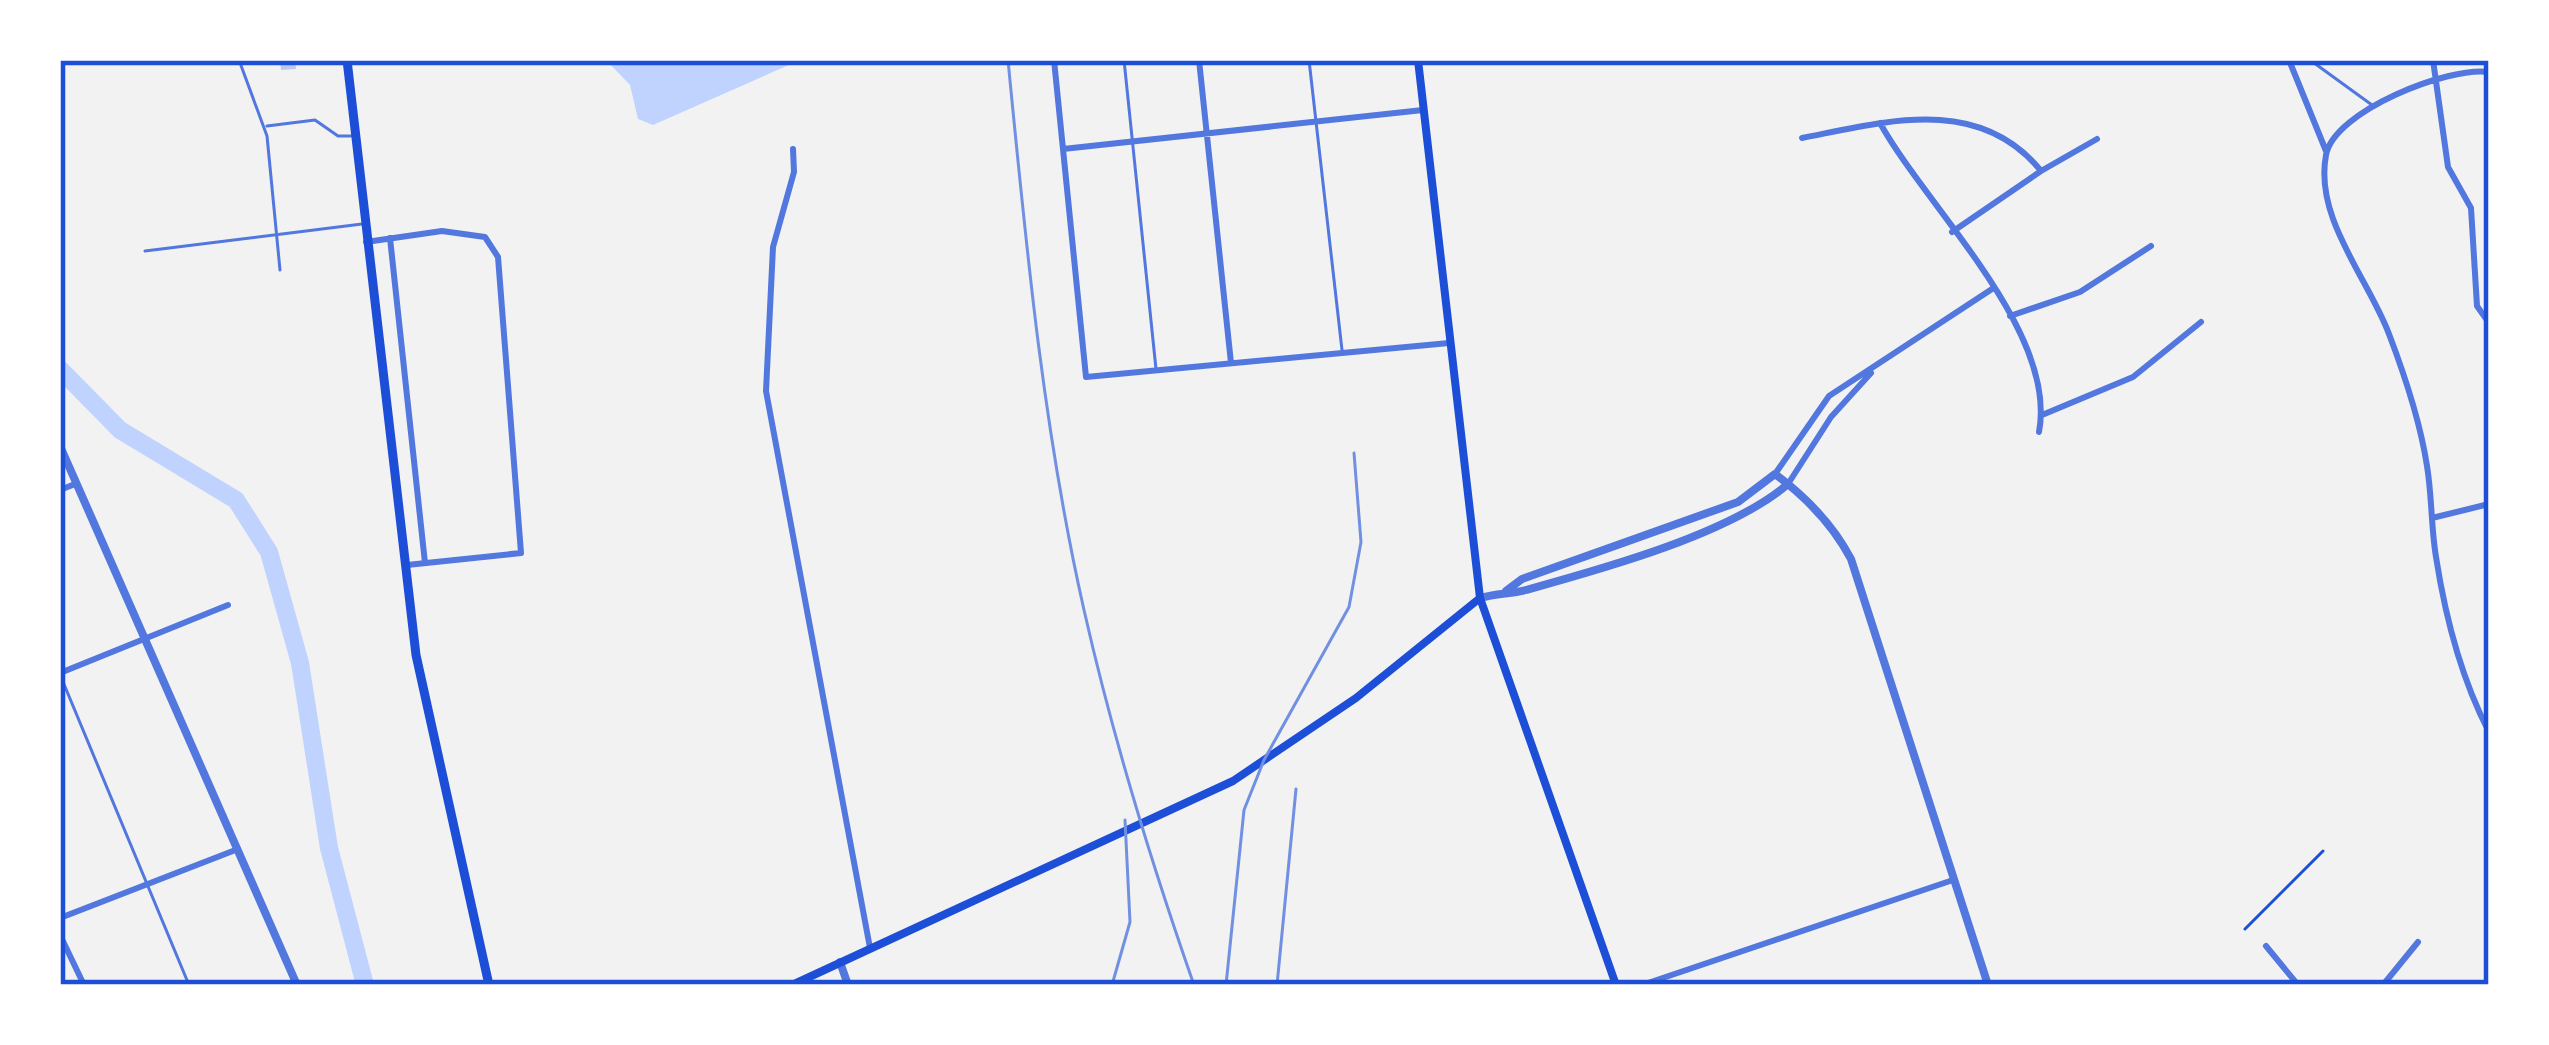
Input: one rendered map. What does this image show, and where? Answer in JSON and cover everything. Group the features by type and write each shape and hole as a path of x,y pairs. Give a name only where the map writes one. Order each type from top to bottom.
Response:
{"highway":[{"path":"347,60 404,565 429,719 489,985"}],"main road":[{"path":"1418,60 1480,598 1616,985"},
{"path":"792,985 1233,781 1356,698 1480,598"}],"street":[{"path":"1054,60 1086,377 1449,343"},
{"path":"1199,60 1231,363"},
{"path":"2289,60 2326,151 2331,213 2387,329 2414,406 2436,558 2463,671 2489,732"},
{"path":"2433,60 2448,167 2471,208 2477,306 2489,323"},
{"path":"2326,151 2334,137 2374,106 2437,79 2489,72"},
{"path":"1063,149 1425,110"},
{"path":"1802,138 1880,123 1959,120 2014,144 2041,171"},
{"path":"1880,123 2010,316 2038,376 2042,415 2038,432"},
{"path":"1952,232 2097,139"},
{"path":"793,149 794,172 773,247 766,391 870,948"},
{"path":"366,242 442,231 485,237 498,256 521,554 404,565"},
{"path":"390,238 424,564"},
{"path":"2010,316 2080,292 2151,246"},
{"path":"1480,598 1738,502 1775,474 1829,395 1993,289"},
{"path":"2042,415 2133,377 2200,322"},
{"path":"1506,591 1519,593 1748,514 1788,484 1831,417 1861,390 1873,370"},
{"path":"60,446 296,985"},
{"path":"1775,474 1839,536 1851,559 1988,985"},
{"path":"60,490 75,484"},
{"path":"2432,518 2489,504"},
{"path":"60,674 228,605"},
{"path":"60,919 238,849"},
{"path":"1642,985 1954,880"},
{"path":"60,935 85,985"},
{"path":"2383,985 2418,942"},
{"path":"2266,946 2298,985"},
{"path":"840,962 848,985"}],"lane":[{"path":"239,60 263,127 280,270"},
{"path":"1124,60 1156,370"},
{"path":"1309,60 1342,352"},
{"path":"2309,60 2374,106"},
{"path":"263,127 316,120 338,136 355,136"},
{"path":"146,250 364,224"},
{"path":"60,674 190,985"}],"path":[{"path":"2245,928 2324,851"}],"water":[{"path":"606,60 800,60 653,125 638,119 630,85"}],"building":[{"path":"280,60 295,60 296,69 281,70"}],"waterway":[{"path":"60,369 120,430 236,500 269,552 300,663 329,848 365,985"}],"railway":[{"path":"1008,60 1037,336 1070,542 1120,752 1194,985"},
{"path":"1226,985 1244,810 1264,760 1349,607 1361,542 1354,453"},
{"path":"1277,985 1296,789"},
{"path":"1112,985 1130,922 1125,820"}]}
